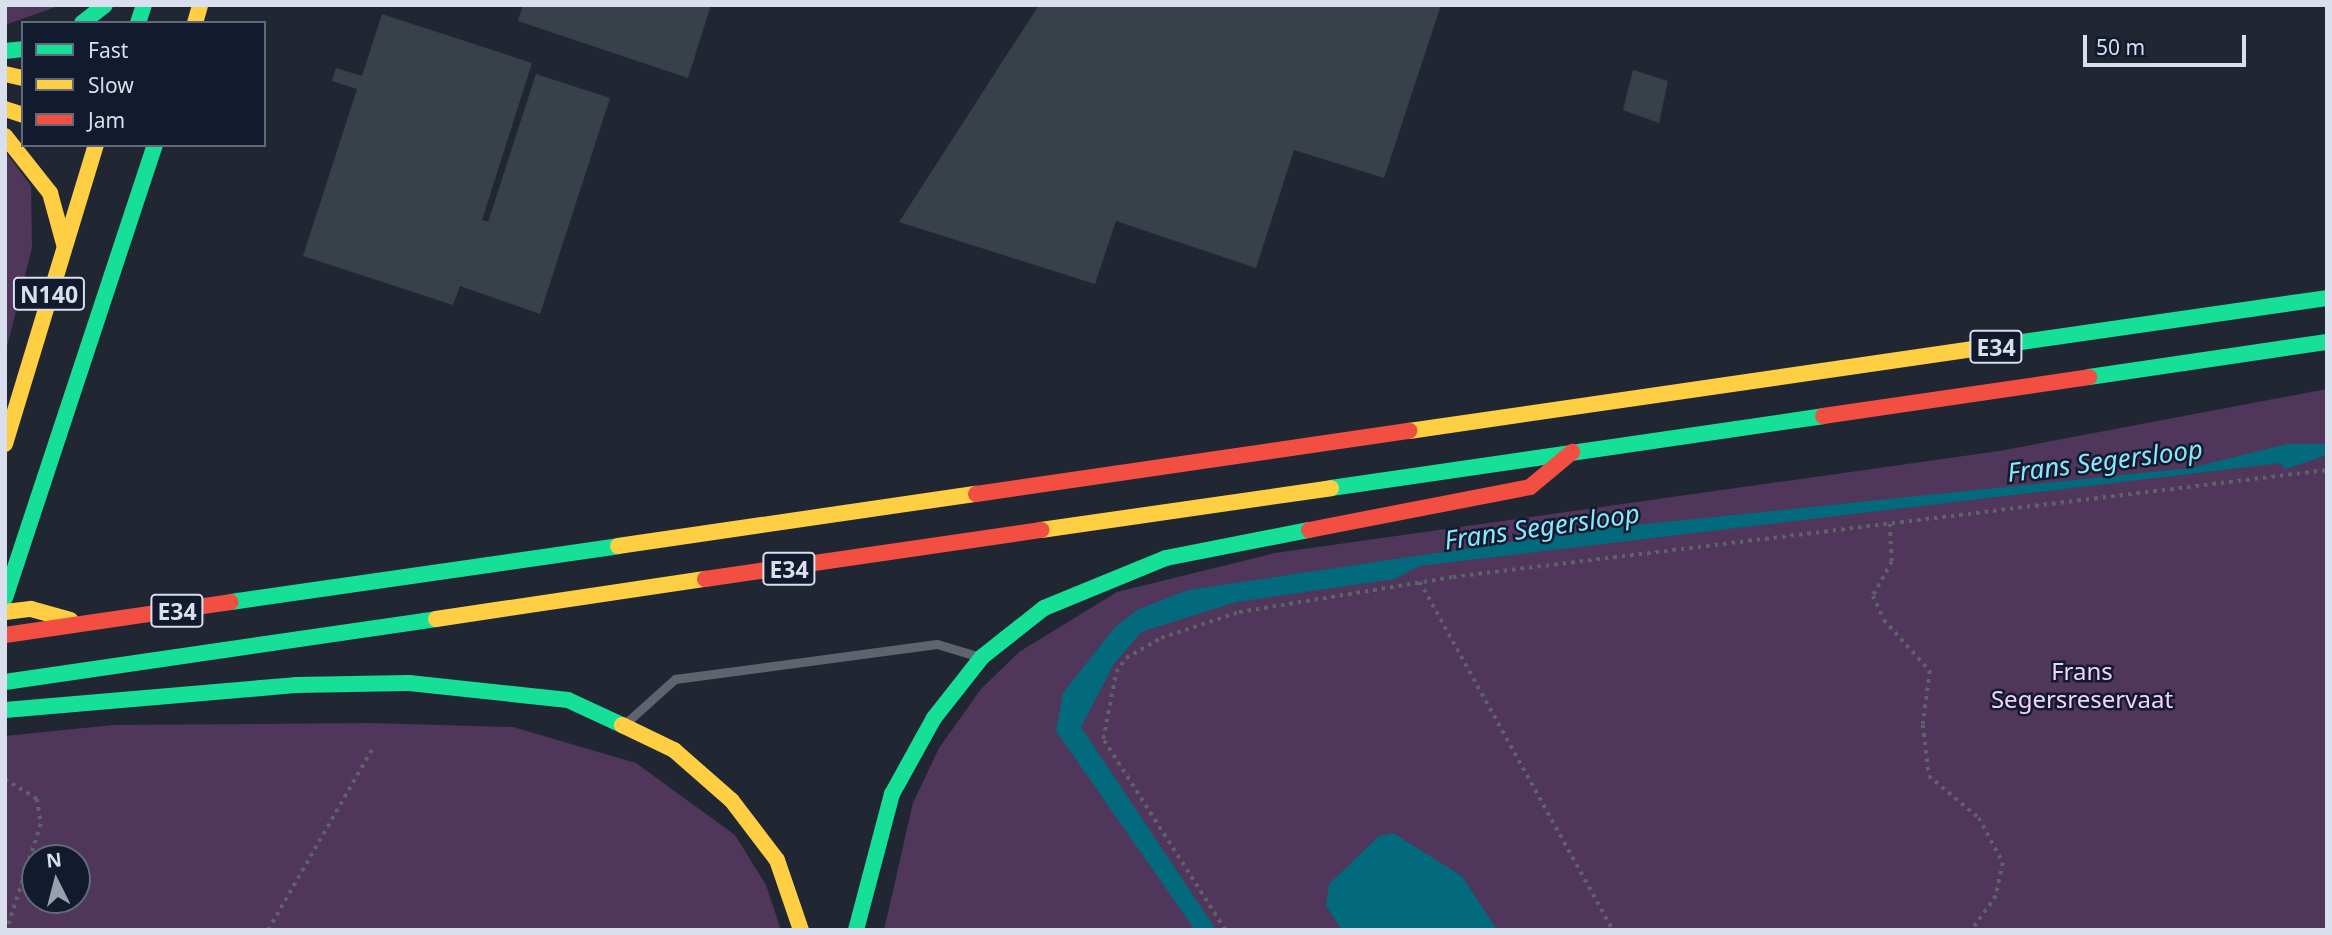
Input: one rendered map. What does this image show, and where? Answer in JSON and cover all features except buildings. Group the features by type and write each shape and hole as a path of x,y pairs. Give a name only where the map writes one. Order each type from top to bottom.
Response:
{"main road":[{"path":"85,21 105,5"},
{"path":"5,136 50,193 64,244"},
{"name":"N140","path":"5,444 95,147"},
{"name":"N140","path":"5,597 154,147"},
{"name":"E34","path":"5,635 2327,298"},
{"name":"E34","path":"5,682 2327,342"},
{"path":"856,930 865,878 892,794 934,718 982,657 1044,608 1110,576 1166,558 1530,487 1573,452"},
{"name":"E34","path":"5,612 31,609 86,624"},
{"path":"5,710 295,685 409,683 568,701 626,724 674,750 732,801 777,860 801,930"}],"lane":[{"path":"626,724 675,679 937,643 982,657"}],"path":[{"path":"1225,930 1108,753 1103,722 1116,672 1139,648 1239,612 1420,582 2327,470"},
{"path":"1890,524 1892,562 1873,596 1884,620 1930,671 1923,725 1929,776 1979,818 2003,863 1996,895 1972,930"},
{"path":"1420,582 1613,930"},
{"path":"268,930 372,750"},
{"path":"5,779 37,799 41,824 7,930"}],"green space":[{"path":"5,5 61,5 5,25"},
{"path":"5,151 31,186 32,248 5,354"},
{"name":"Frans Segersreservaat","path":"2327,389 2327,930 884,930 913,803 939,748 981,689 1019,652 1117,592 1275,553 1999,451"},
{"path":"368,723 513,727 636,763 735,835 766,885 781,930 5,930 5,736 113,725"}],"water":[{"path":"2287,444 2327,444 2327,455 2285,469 2281,463 1419,566 1395,579 1236,602 1141,632 1114,664 1081,727 1216,930 1195,930 1056,731 1063,693 1114,628 1137,610 1188,590 1597,529 2190,468"},
{"path":"1393,833 1462,876 1497,930 1342,930 1326,906 1329,884 1379,836"}],"traffic: fast":[{"path":"85,21 105,5"},
{"path":"139,21 144,5"},
{"path":"5,51 21,49"},
{"path":"5,598 154,147"},
{"path":"1994,346 2327,298"},
{"path":"2089,377 2327,342"},
{"path":"1331,488 1823,416"},
{"path":"856,930 892,794 934,718 982,657 1044,608 1166,558 1309,530"},
{"path":"231,602 618,546"},
{"path":"5,682 436,619"},
{"path":"5,710 295,685 409,683 568,700 622,725"}],"traffic: slow":[{"path":"196,21 200,5"},
{"path":"5,74 21,78"},
{"path":"5,109 21,114"},
{"path":"5,136 50,193 64,244"},
{"path":"5,444 95,147"},
{"path":"1409,431 1994,346"},
{"path":"1041,530 1331,488"},
{"path":"618,546 976,494"},
{"path":"436,619 705,579"},
{"path":"5,612 31,609 71,620"},
{"path":"622,725 674,750 732,801 777,860 801,930"}],"traffic: jam":[{"path":"1823,416 2089,377"},
{"path":"976,494 1409,431"},
{"path":"1309,530 1530,487 1572,452"},
{"path":"705,579 1041,530"},
{"path":"5,635 231,602"}],"water label":[{"name":"Frans Segersloop","path":"2105,461"},
{"name":"Frans Segersloop","path":"1542,527"}]}
